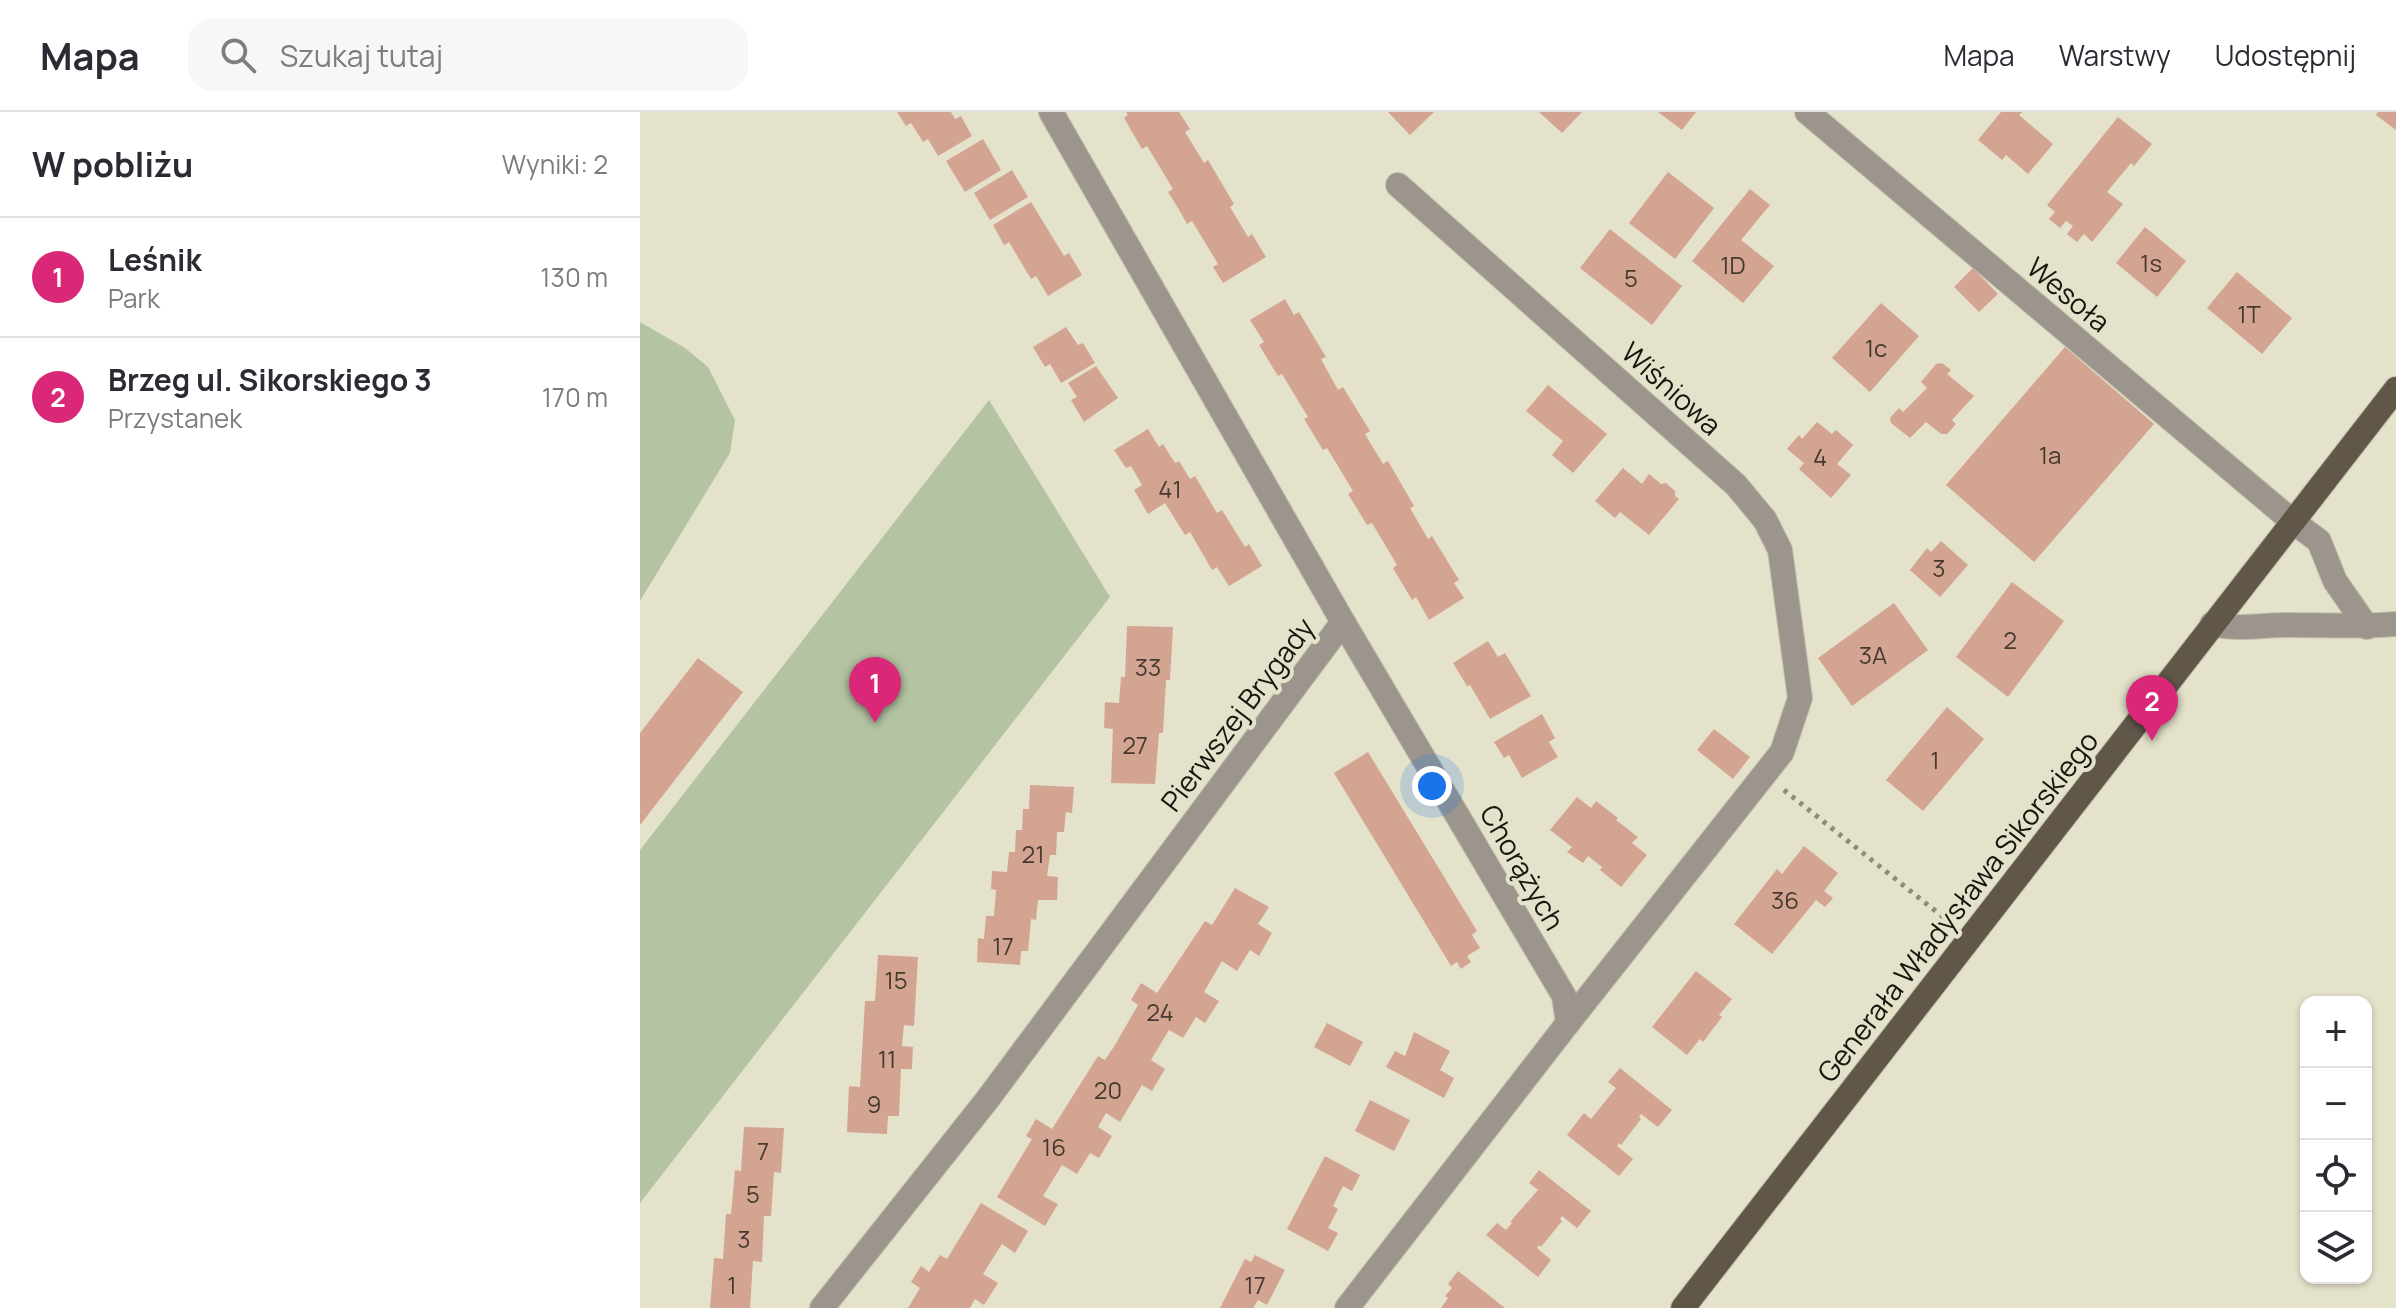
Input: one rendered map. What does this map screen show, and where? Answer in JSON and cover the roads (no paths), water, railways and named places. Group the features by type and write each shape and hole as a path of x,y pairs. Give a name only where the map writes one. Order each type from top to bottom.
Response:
{"main road":[{"name":"Generała Władysława Sikorskiego","path":"1683,1308 2396,389"}],"street":[{"name":"Pierwszej Brygady","path":"822,1308 987,1100 1343,622 1051,112"},
{"name":"Wesoła","path":"1807,112 2319,541 2335,581 2367,627"},
{"name":"Wiśniowa","path":"1398,185 1736,485 1765,520 1780,550 1800,698 1782,752 1568,1023"},
{"name":"Chorążych","path":"1343,622 1564,996 1568,1023"},
{"path":"2212,624 2229,628 2396,624"},
{"path":"1347,1308 1568,1023"}],"place":[{"name":"Leśnik","path":"875,723"},
{"name":"Brzeg ul. Sikorskiego 3","path":"2152,741"}]}
